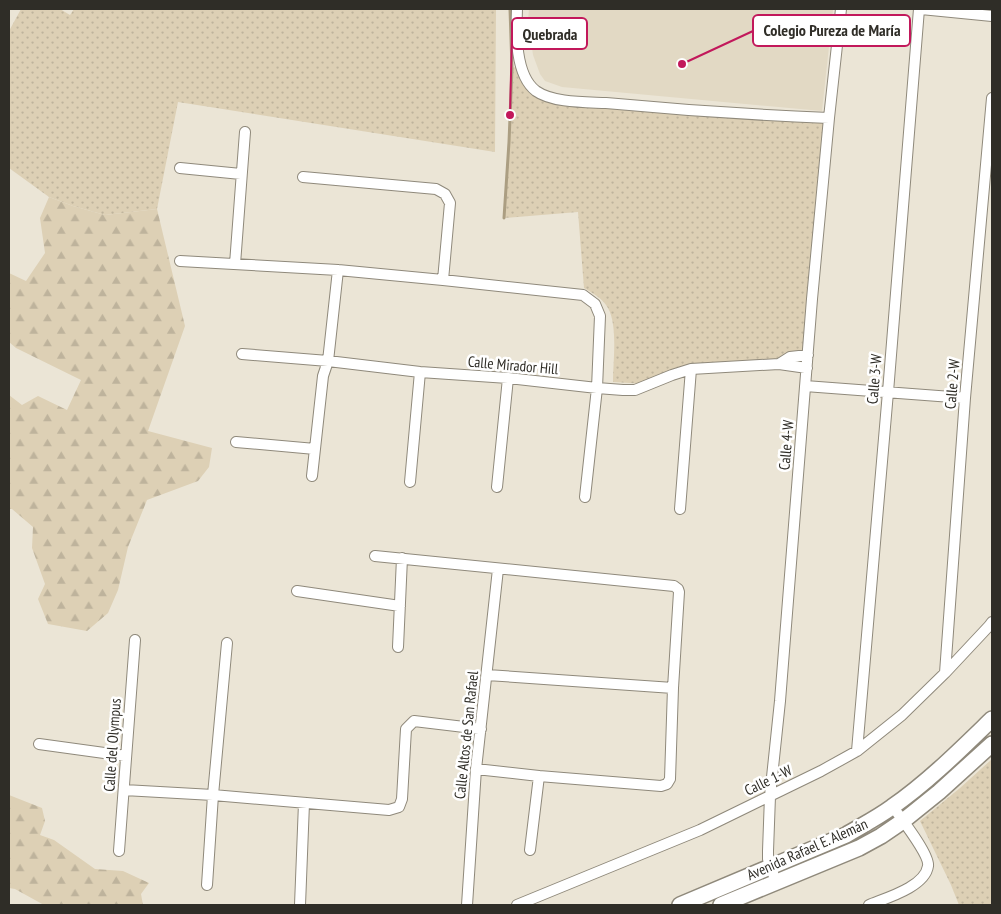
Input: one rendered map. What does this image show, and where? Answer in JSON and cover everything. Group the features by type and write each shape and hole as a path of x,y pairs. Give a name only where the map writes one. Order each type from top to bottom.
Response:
{"main road":[{"name":"Avenida Rafael E. Alemán","path":"680,905 846,835 870,821 893,807 928,779 992,719"},
{"name":"Avenida Rafael E. Alemán","path":"721,905 859,848 881,836 939,792 992,744"}],"street":[{"path":"517,9 518,57 520,66 532,87 543,95 563,100 636,106 829,118"},
{"name":"Calle 4-W","path":"776,882 768,859 770,796 780,701 808,368 812,298 841,9"},
{"path":"920,9 992,16"},
{"name":"Calle 3-W","path":"857,751 920,9"},
{"name":"Calle 2-W","path":"945,674 966,398 991,131 992,98"},
{"path":"235,264 245,132"},
{"path":"180,168 241,174"},
{"path":"303,177 436,189 445,194 450,203 443,280"},
{"path":"180,261 338,270 583,295 594,304 600,316 597,388 585,496"},
{"path":"312,476 323,376 328,361 338,270"},
{"name":"Calle Mirador Hill","path":"242,354 328,361 420,372 635,390 691,370 779,364 808,368"},
{"name":"Calle Mirador Hill","path":"779,364 790,357 808,355"},
{"path":"680,509 691,370"},
{"path":"410,482 420,372"},
{"path":"497,487 508,378"},
{"path":"806,386 966,398"},
{"path":"236,442 315,449"},
{"path":"375,556 674,586 678,589 670,779 668,784 661,786 476,769"},
{"path":"398,648 402,558"},
{"name":"Calle Altos de San Rafael","path":"467,905 476,769 498,569"},
{"path":"297,592 400,606"},
{"name":"Calle 1-W","path":"517,905 700,830 821,771 857,751 902,715 945,674 992,622"},
{"name":"Calle del Olympus","path":"119,851 135,640"},
{"path":"208,885 213,795 227,643"},
{"path":"487,675 673,688"},
{"path":"124,790 213,795 389,810 399,807 402,799 406,730 409,725 414,721 481,729"},
{"path":"39,744 126,756"},
{"path":"530,850 539,776"},
{"path":"300,905 304,803"},
{"path":"869,905 913,886 924,876 929,865 926,855 893,807"}],"shaded area":[{"path":"529,9 833,10 822,111 562,87 545,81 540,74 533,55 528,20"}],"green space":[{"path":"21,9 60,9 70,15 74,9 496,9 495,152 178,102 157,209 105,215 73,206 49,197 9,168 9,31"},
{"path":"520,66 543,95 829,118 809,351 766,361 691,368 646,384 613,382 613,324 606,305 597,296 584,288 578,212 504,218 512,68"},
{"path":"49,197 105,215 157,209 185,326 148,431 212,448 209,467 198,481 147,500 128,547 118,590 108,613 87,631 48,624 38,599 45,584 32,548 33,527 12,509 9,509 9,395 22,405 38,396 67,410 81,380 16,348 9,342 9,273 26,281 45,253 40,218"},
{"path":"992,759 992,905 959,905 920,821"},
{"path":"9,795 42,808 45,821 40,835 54,840 95,869 123,871 149,883 141,894 143,905 44,905 15,889 9,888"}],"waterway":[{"path":"504,218 512,68 510,9"}],"place":[{"name":"Colegio Pureza de María","path":"682,64"},
{"name":"Quebrada","path":"510,115"}]}
